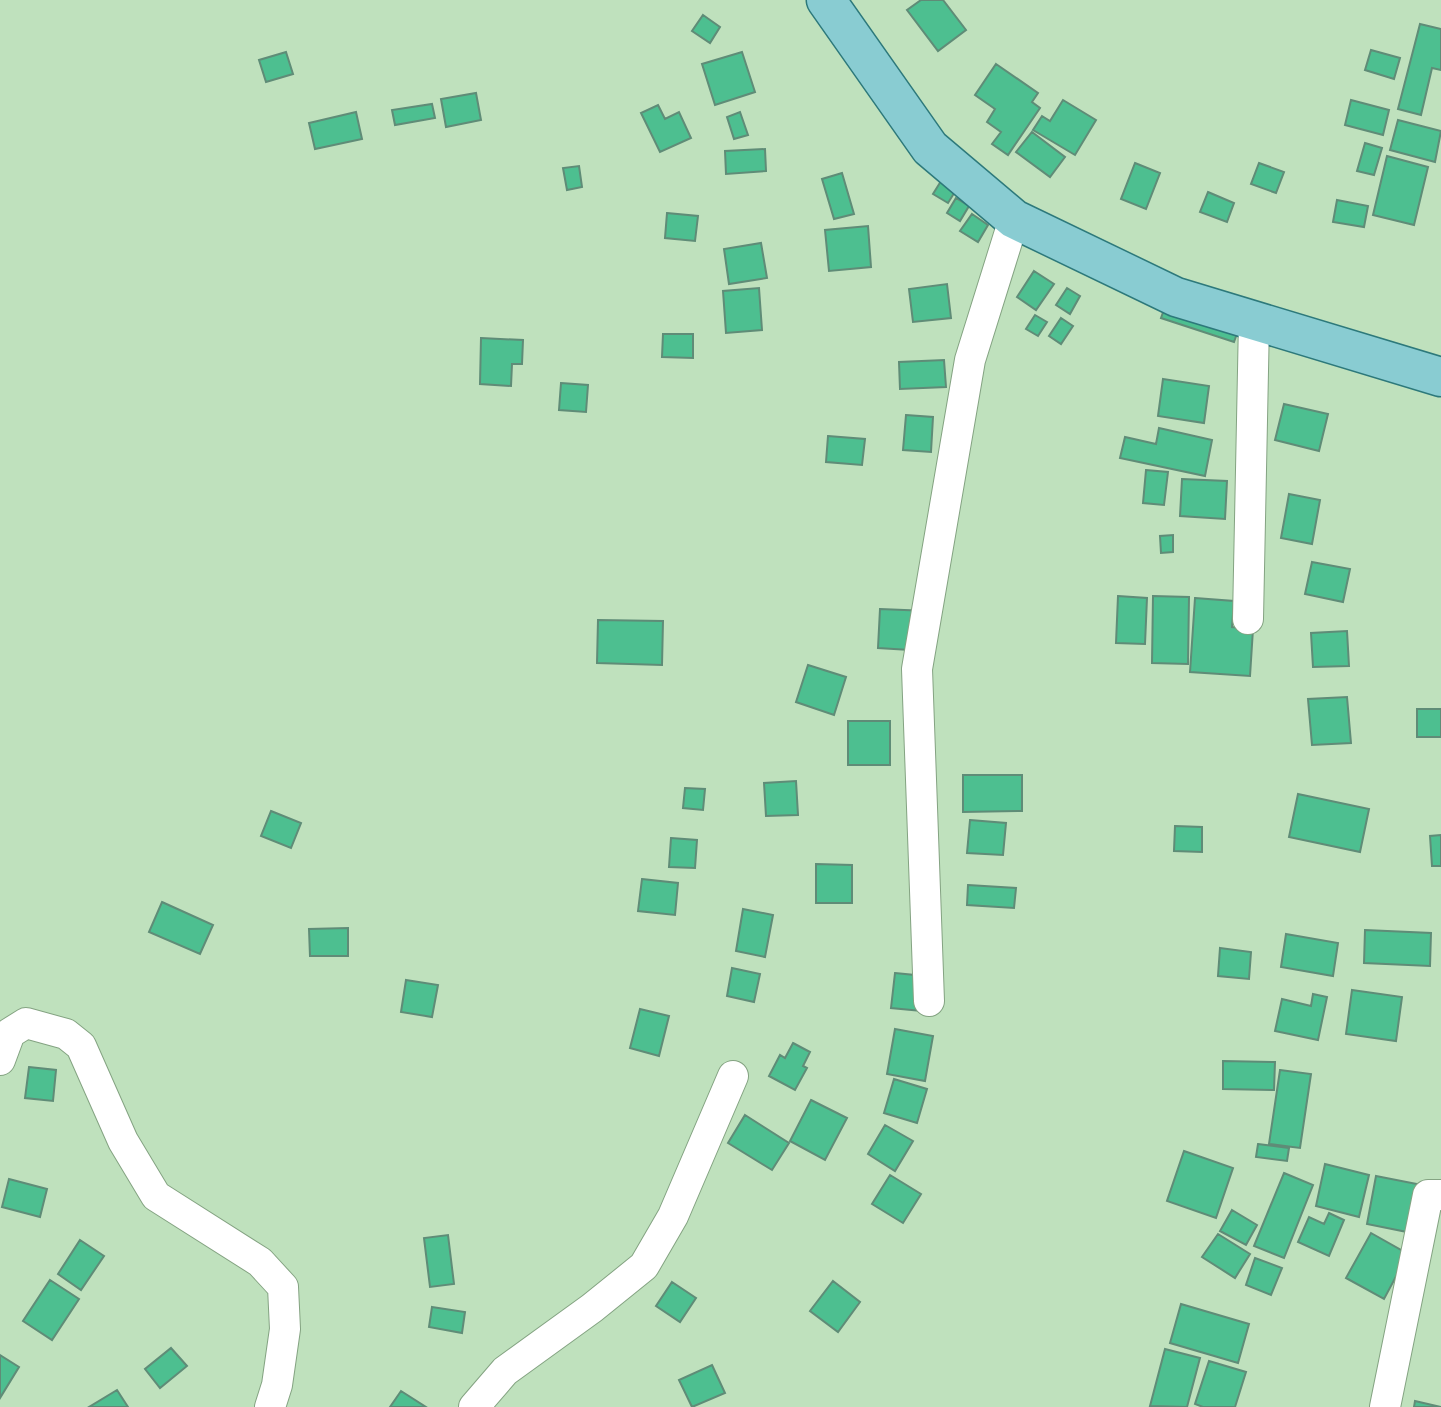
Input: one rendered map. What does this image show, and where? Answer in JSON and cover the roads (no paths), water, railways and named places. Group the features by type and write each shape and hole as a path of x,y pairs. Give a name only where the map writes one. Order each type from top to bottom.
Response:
{"main road":[{"path":"826,0 930,148 1014,219 1176,297 1441,377"}],"street":[{"path":"929,1001 917,669 970,360 1014,219"},
{"path":"1248,619 1254,321"},
{"path":"0,1059 10,1033 26,1023 66,1034 81,1046 123,1141 156,1196 260,1262 282,1287 285,1329 272,1400 248,1407"},
{"path":"474,1407 505,1371 593,1308 644,1266 674,1216 733,1076"},
{"path":"1385,1407 1428,1195 1441,1195"}]}
